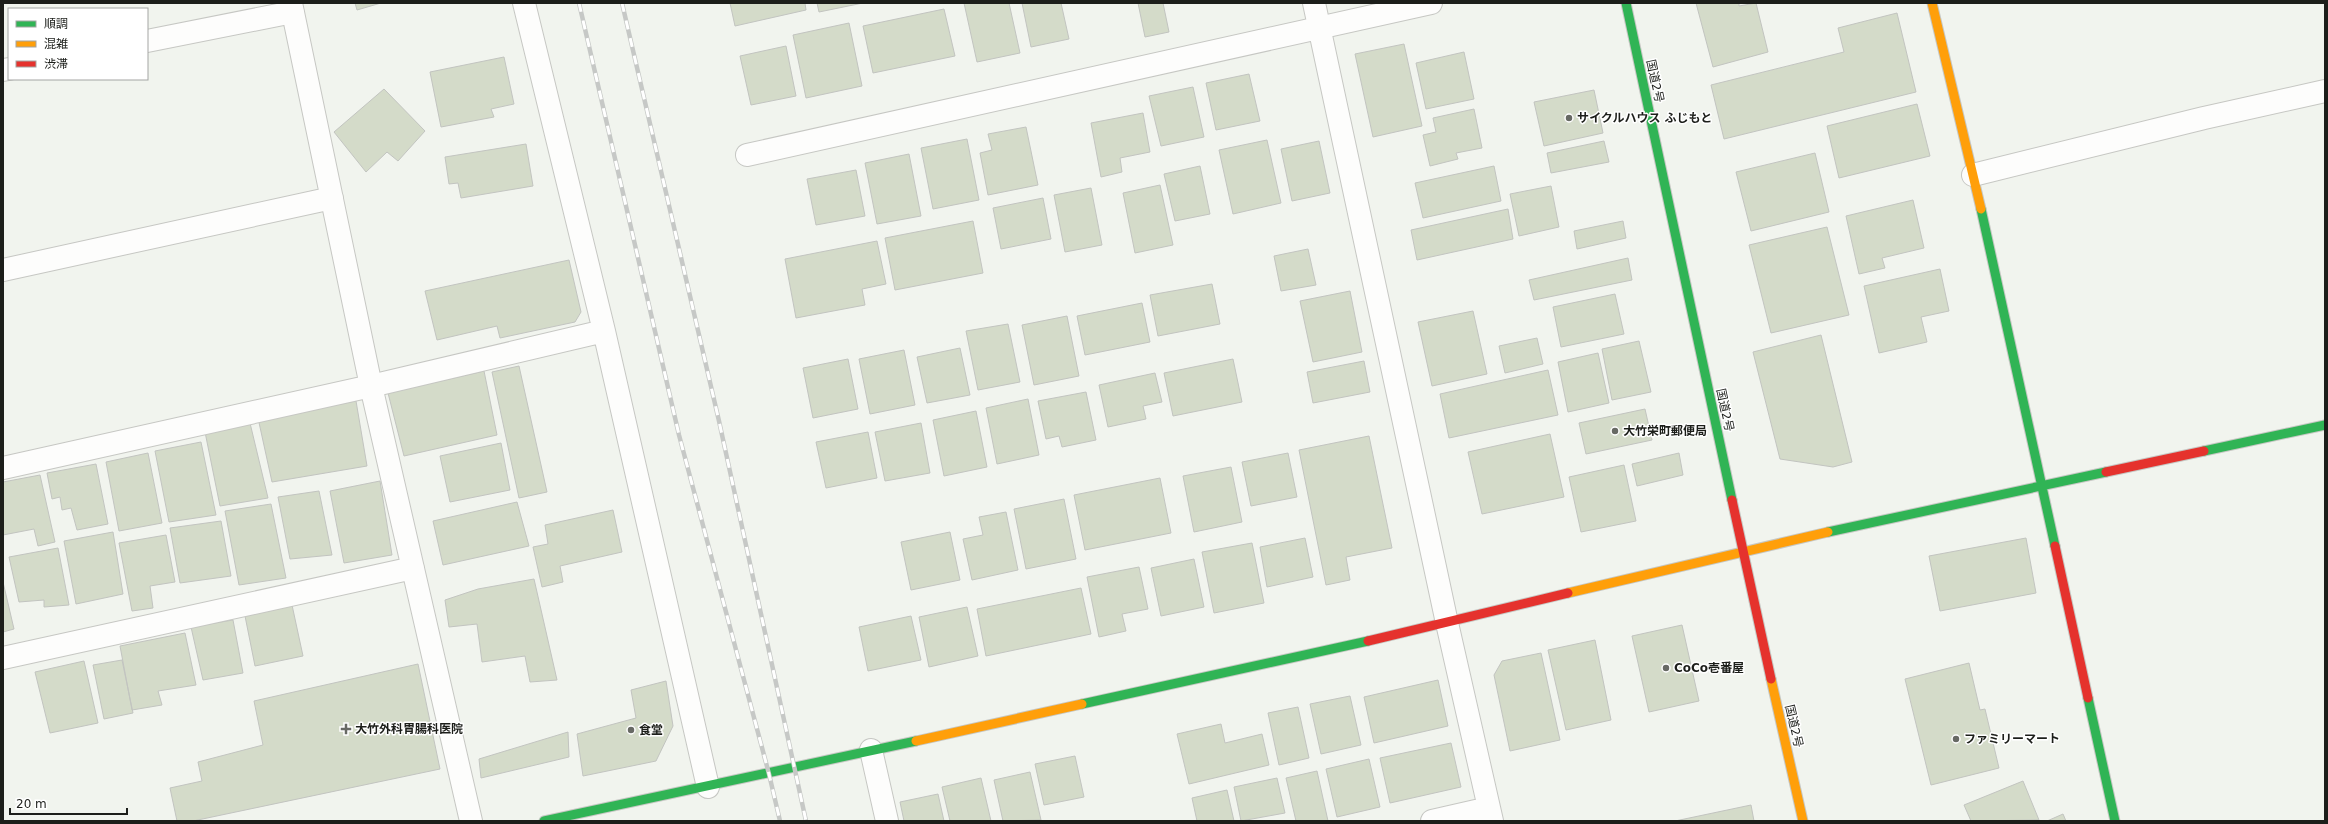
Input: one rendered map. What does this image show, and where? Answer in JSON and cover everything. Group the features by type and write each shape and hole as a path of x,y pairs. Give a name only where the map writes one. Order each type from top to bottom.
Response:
{"main road":[{"name":"国道2号","path":"1626,3 1743,551 1803,821"},
{"path":"1932,3 1973,175 2115,821"},
{"path":"544,821 708,787 1447,624 1743,551 2325,425"}],"street":[{"path":"524,3 604,331 708,787"},
{"path":"1314,3 1447,624 1491,814 1432,821"},
{"path":"748,155 1320,29 1431,3"},
{"path":"148,41 292,7 371,386 471,821"},
{"path":"1973,175 2204,118 2325,91"},
{"path":"3,270 332,198"},
{"path":"3,468 371,386 604,331"},
{"path":"3,658 413,568"},
{"path":"871,750 888,821"}],"building":[{"path":"355,3 381,3 357,10"},
{"path":"730,3 805,3 806,10 735,26"},
{"path":"817,3 863,3 819,12"},
{"path":"964,3 1009,3 1020,53 977,62"},
{"path":"1022,3 1061,3 1069,39 1031,47"},
{"path":"1138,3 1163,3 1169,32 1145,37"},
{"path":"1696,3 1739,3 1739,6 1756,3 1768,52 1713,67"},
{"path":"944,9 955,56 873,73 863,26"},
{"path":"1897,13 1916,92 1724,139 1711,85 1844,52 1838,28"},
{"path":"849,23 862,86 806,98 793,35"},
{"path":"1404,44 1422,126 1373,137 1355,54"},
{"path":"786,46 796,96 751,105 740,56"},
{"path":"1464,52 1474,99 1426,109 1416,63"},
{"path":"504,57 514,104 491,109 494,117 441,127 430,72"},
{"path":"1249,74 1260,121 1216,130 1206,83"},
{"path":"1193,87 1204,137 1161,146 1149,96"},
{"path":"384,89 425,131 398,161 387,152 366,172 334,132"},
{"name":"サイクルハウス ふじもと","path":"1594,90 1603,133 1544,146 1534,102"},
{"path":"1917,104 1930,156 1839,178 1827,126"},
{"path":"1474,109 1482,148 1456,153 1458,159 1430,166 1423,135 1436,132 1433,118"},
{"path":"1143,113 1150,152 1120,158 1122,172 1101,177 1091,123"},
{"path":"1026,127 1038,185 988,195 980,153 992,150 988,134"},
{"path":"967,139 979,200 933,209 921,148"},
{"path":"1267,140 1281,203 1233,214 1219,150"},
{"path":"1319,141 1330,193 1292,201 1281,149"},
{"path":"1604,141 1609,162 1551,173 1547,153"},
{"path":"526,144 533,186 461,198 458,183 449,184 445,157"},
{"path":"1815,153 1829,212 1751,231 1736,172"},
{"path":"909,154 921,216 877,224 865,163"},
{"path":"1200,166 1210,214 1175,221 1164,174"},
{"path":"1494,166 1501,201 1423,218 1415,183"},
{"path":"856,170 865,216 816,225 807,179"},
{"path":"1160,185 1173,245 1135,253 1123,193"},
{"path":"1551,186 1559,227 1519,236 1510,194"},
{"path":"1091,188 1102,245 1065,252 1054,195"},
{"path":"1043,198 1051,239 1001,249 993,208"},
{"path":"1913,200 1924,248 1882,258 1885,268 1859,274 1846,216"},
{"path":"1508,209 1513,239 1417,260 1411,230"},
{"path":"973,221 983,273 895,290 885,238"},
{"path":"1623,221 1626,238 1577,249 1574,231"},
{"path":"1827,227 1849,315 1771,333 1749,245"},
{"path":"877,241 886,284 862,289 865,305 796,318 785,259"},
{"path":"1308,249 1316,285 1281,291 1274,256"},
{"path":"1628,258 1632,280 1534,300 1529,280"},
{"path":"569,260 581,312 575,322 500,338 497,326 437,340 425,291"},
{"path":"1940,269 1949,311 1921,317 1927,342 1879,353 1864,286"},
{"path":"1212,284 1220,324 1158,336 1150,295"},
{"path":"1350,291 1362,352 1313,362 1300,301"},
{"path":"1615,294 1624,334 1561,347 1553,307"},
{"path":"1142,303 1150,342 1085,355 1077,316"},
{"path":"1473,311 1487,374 1432,386 1418,322"},
{"path":"1067,316 1079,376 1034,385 1022,325"},
{"path":"1008,324 1020,382 978,390 966,331"},
{"path":"1821,335 1852,462 1833,467 1780,459 1753,352"},
{"path":"1537,338 1543,364 1505,373 1499,346"},
{"path":"1639,341 1651,392 1612,400 1602,349"},
{"path":"960,348 970,395 927,403 917,357"},
{"path":"904,350 915,405 870,414 859,359"},
{"path":"1598,353 1609,403 1568,412 1558,362"},
{"path":"848,359 858,409 813,418 803,368"},
{"path":"1233,359 1242,402 1173,416 1164,373"},
{"path":"1364,361 1370,392 1313,403 1307,372"},
{"path":"519,366 547,492 519,498 492,372"},
{"path":"1548,370 1558,415 1449,438 1440,394"},
{"path":"484,371 497,435 404,456 388,393"},
{"path":"1155,373 1162,402 1143,406 1146,419 1108,427 1099,385"},
{"path":"1086,392 1096,440 1062,447 1059,436 1046,439 1038,401"},
{"path":"1028,399 1039,455 997,464 986,408"},
{"path":"356,401 367,466 272,482 258,418"},
{"path":"1645,409 1652,440 1586,454 1579,423"},
{"path":"976,411 987,467 944,476 933,420"},
{"path":"250,423 268,498 220,506 205,432"},
{"path":"921,423 930,473 885,481 875,432"},
{"path":"868,432 877,478 826,488 816,442"},
{"path":"1550,434 1564,497 1482,514 1468,452"},
{"path":"1369,436 1392,548 1346,557 1350,580 1326,585 1299,450"},
{"path":"201,442 216,515 169,522 155,451"},
{"path":"501,443 510,490 450,502 440,456"},
{"path":"148,453 162,523 119,531 106,462"},
{"path":"1288,453 1297,497 1251,506 1242,462"},
{"path":"1679,453 1683,475 1637,486 1632,464"},
{"path":"96,464 108,524 77,530 71,508 62,510 60,497 52,499 47,473"},
{"path":"1624,465 1636,521 1581,532 1569,477"},
{"path":"1231,467 1242,522 1194,532 1183,476"},
{"path":"40,475 55,542 38,546 34,529 3,535 3,482"},
{"path":"1160,478 1171,533 1085,550 1074,495"},
{"path":"380,481 392,555 344,563 330,491"},
{"path":"319,491 332,555 290,559 278,497"},
{"path":"1064,499 1076,559 1026,569 1014,509"},
{"path":"517,502 529,546 443,565 433,521"},
{"path":"271,504 286,578 239,585 225,511"},
{"path":"613,510 622,552 560,566 563,582 542,587 533,547 548,544 545,525"},
{"path":"1006,512 1018,570 972,580 963,539 983,535 979,517"},
{"path":"221,521 231,576 180,583 170,528"},
{"path":"113,532 123,594 76,604 64,541"},
{"path":"950,532 960,580 911,590 901,542"},
{"path":"166,535 175,582 150,586 153,608 132,611 119,543"},
{"path":"1305,538 1313,577 1267,587 1260,547"},
{"path":"2026,538 2036,593 1940,611 1929,556"},
{"path":"1252,543 1264,603 1214,613 1202,552"},
{"path":"58,548 69,605 44,607 44,600 19,602 9,557"},
{"path":"1194,559 1204,607 1161,616 1151,568"},
{"path":"1139,567 1148,609 1122,614 1126,631 1099,637 1087,577"},
{"path":"534,579 557,680 530,682 525,656 482,662 477,624 449,627 445,600 478,589"},
{"path":"3,582 14,629 3,632"},
{"path":"1081,588 1091,634 986,656 977,609"},
{"path":"292,605 303,656 255,666 245,616"},
{"path":"967,607 978,656 929,667 919,617"},
{"path":"911,616 921,660 868,671 859,627"},
{"path":"233,620 243,673 203,680 191,627"},
{"name":"CoCo壱番屋","path":"1682,625 1699,701 1649,712 1632,636"},
{"path":"185,633 196,685 158,691 162,705 132,710 120,646"},
{"path":"1595,640 1611,720 1566,730 1548,650"},
{"path":"1541,653 1560,740 1510,751 1494,675 1502,661"},
{"path":"122,660 133,713 104,719 93,665"},
{"path":"84,661 98,723 50,733 35,672"},
{"name":"ファミリーマート","path":"1969,663 1980,710 1985,709 1999,768 1931,785 1905,679"},
{"name":"大竹外科胃腸科医院","path":"418,664 440,769 193,821 177,821 170,788 202,781 198,762 263,745 254,701"},
{"path":"1438,680 1448,726 1374,743 1364,697"},
{"name":"食堂","path":"666,681 673,726 656,761 583,776 577,734 636,718 631,690"},
{"path":"1350,696 1361,745 1321,754 1310,704"},
{"path":"1298,707 1309,758 1279,765 1268,713"},
{"path":"1221,724 1225,743 1262,734 1269,765 1189,784 1177,734"},
{"path":"568,732 569,757 481,778 479,759"},
{"path":"1451,743 1461,787 1390,803 1380,758"},
{"path":"1075,756 1084,797 1044,805 1035,764"},
{"path":"1369,759 1380,807 1337,817 1326,769"},
{"path":"1317,771 1328,821 1296,821 1286,778"},
{"path":"1030,772 1041,820 1003,821 994,780"},
{"path":"981,778 991,821 950,821 942,787"},
{"path":"1277,778 1285,813 1241,821 1234,787"},
{"path":"2023,781 2039,820 1971,821 1964,805"},
{"path":"1227,790 1234,821 1197,821 1192,798"},
{"path":"938,794 944,821 904,821 900,802"},
{"path":"1751,805 1754,821 1675,821"},
{"path":"2063,814 2066,821 2047,821"}],"railway":[{"path":"579,3 679,435 769,774 780,821"},
{"path":"622,3 719,421 806,821"}],"traffic: fast":[{"path":"1626,3 1732,500"},
{"path":"1981,209 2055,546"},
{"path":"2204,451 2325,425"},
{"path":"1828,532 2106,472"},
{"path":"1082,704 1368,641"},
{"path":"2088,698 2115,821"},
{"path":"544,821 916,741"}],"traffic: slow":[{"path":"1932,3 1981,209"},
{"path":"1568,593 1828,532"},
{"path":"1771,679 1803,821"},
{"path":"916,741 1082,704"}],"traffic: jam":[{"path":"2106,472 2204,451"},
{"path":"1732,500 1771,679"},
{"path":"2055,546 2088,698"},
{"path":"1368,641 1568,593"}],"place":[{"name":"サイクルハウス ふじもと","path":"1569,118"},
{"name":"大竹栄町郵便局","path":"1615,431"},
{"name":"CoCo壱番屋","path":"1666,668"},
{"name":"大竹外科胃腸科医院","path":"346,729"},
{"name":"食堂","path":"631,730"},
{"name":"ファミリーマート","path":"1956,739"}]}
